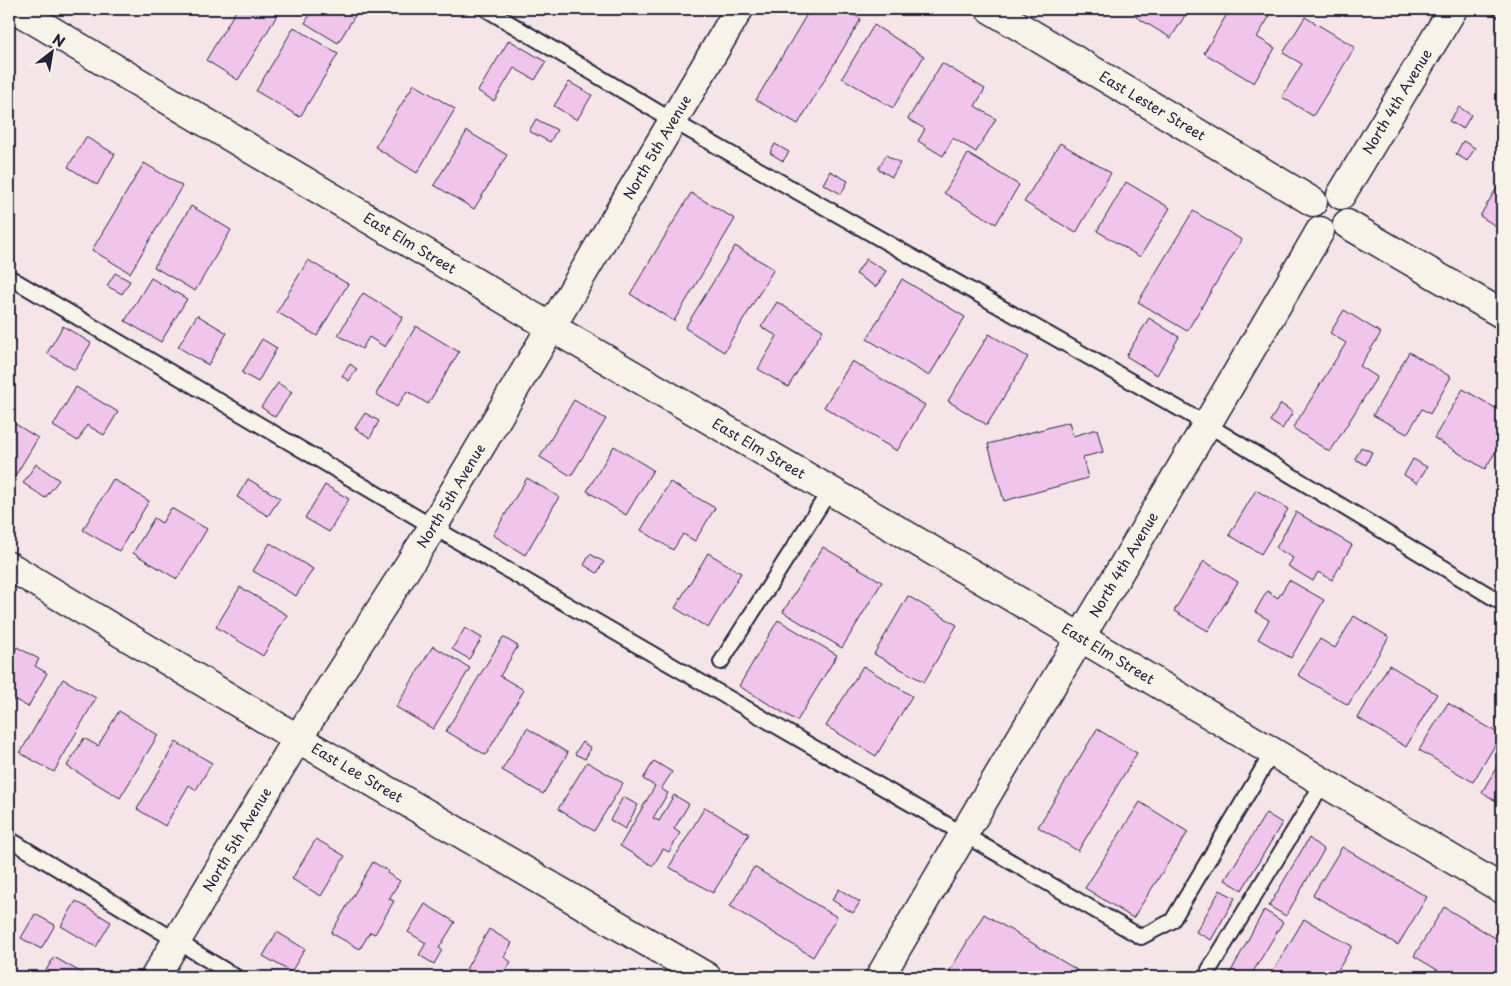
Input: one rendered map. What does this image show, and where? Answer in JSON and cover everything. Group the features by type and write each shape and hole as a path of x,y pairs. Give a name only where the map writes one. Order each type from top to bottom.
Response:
{"street":[{"name":"East Elm Street","path":"15,9 551,327 1080,637 1323,784 1502,889"},
{"name":"North 5th Avenue","path":"155,977 298,738 433,527 739,9"},
{"name":"East Lester Street","path":"990,9 1313,202"},
{"name":"North 4th Avenue","path":"1341,195 1453,9"},
{"path":"1327,193 1341,195 1350,206 1351,214 1347,224 1341,231 1334,233 1320,230 1311,220 1310,213 1313,202 1320,195 1327,193"},
{"path":"1347,224 1502,314"},
{"name":"North 4th Avenue","path":"880,977 1080,637 1208,425 1320,230"},
{"name":"East Lee Street","path":"9,566 298,738 707,977"}],"lane":[{"path":"486,9 673,120 1208,425 1502,603"},
{"path":"9,277 433,527 964,833 1141,938 1172,921 1272,753"},
{"path":"722,662 830,490"},
{"path":"1207,977 1209,970 1323,784"},
{"path":"9,839 236,977"}],"building":[{"path":"237,9 281,9 238,80 206,60"},
{"path":"313,9 359,9 338,43 305,23"},
{"path":"810,9 844,9 861,19 798,124 756,100"},
{"path":"1141,9 1189,9 1171,38 1136,17"},
{"path":"1230,9 1274,9 1257,37 1275,48 1254,83 1204,53"},
{"path":"1305,17 1355,47 1313,116 1282,97 1302,64 1283,53"},
{"path":"874,25 924,56 893,108 842,78"},
{"path":"294,27 338,54 300,117 256,91"},
{"path":"509,40 546,62 535,80 514,68 494,101 478,91"},
{"path":"942,63 985,89 975,106 996,119 976,152 953,138 943,156 918,141 925,129 908,119"},
{"path":"569,82 592,95 577,120 554,106"},
{"path":"414,84 455,109 417,173 375,147"},
{"path":"1459,107 1471,115 1463,129 1449,121"},
{"path":"536,119 557,130 550,142 529,131"},
{"path":"467,131 507,155 474,209 434,185"},
{"path":"86,137 115,154 97,185 68,167"},
{"path":"1463,141 1475,148 1467,161 1456,154"},
{"path":"1060,143 1111,173 1076,233 1024,202"},
{"path":"775,144 789,152 783,161 770,153"},
{"path":"968,154 1019,185 996,224 944,193"},
{"path":"886,155 900,163 892,177 878,169"},
{"path":"144,163 182,186 130,273 92,250"},
{"path":"830,171 848,181 841,194 823,184"},
{"path":"1502,179 1502,230 1480,216"},
{"path":"1126,182 1170,208 1140,257 1097,231"},
{"path":"691,193 735,219 674,321 630,294"},
{"path":"191,206 231,230 195,291 154,267"},
{"path":"1193,211 1242,240 1187,331 1138,302"},
{"path":"735,246 774,269 724,352 685,328"},
{"path":"866,259 886,271 876,287 856,274"},
{"path":"308,260 348,284 317,336 277,312"},
{"path":"115,273 130,281 122,294 107,286"},
{"path":"151,278 187,299 161,342 125,321"},
{"path":"902,279 965,317 929,376 867,339"},
{"path":"363,293 403,317 385,347 369,337 362,349 338,335"},
{"path":"777,302 823,330 788,387 758,369 777,336 761,327"},
{"path":"1344,310 1381,333 1360,366 1377,377 1330,452 1293,428 1346,343 1330,333"},
{"path":"197,315 227,333 208,365 178,347"},
{"path":"1149,318 1179,337 1157,375 1126,356"},
{"path":"63,326 91,343 75,370 47,353"},
{"path":"416,326 459,352 428,404 407,391 397,407 376,394"},
{"path":"989,334 1028,357 987,425 948,401"},
{"path":"262,339 277,348 258,382 242,373"},
{"path":"1409,352 1451,377 1430,414 1422,409 1407,434 1373,415"},
{"path":"852,361 925,405 897,451 824,407"},
{"path":"350,364 357,369 349,381 342,376"},
{"path":"278,383 292,392 275,417 261,407"},
{"path":"76,387 118,412 104,435 87,425 78,441 53,426"},
{"path":"1463,389 1502,412 1502,441 1485,469 1434,438"},
{"path":"574,400 606,419 571,476 540,457"},
{"path":"1281,404 1293,412 1282,429 1270,421"},
{"path":"365,413 379,421 370,438 355,428"},
{"path":"9,420 38,438 14,478 9,474"},
{"path":"1069,422 1073,436 1097,429 1103,452 1083,457 1088,478 1004,501 988,444"},
{"path":"614,446 653,470 626,515 587,491"},
{"path":"1361,447 1372,452 1366,465 1355,459"},
{"path":"1413,459 1427,467 1417,483 1404,475"},
{"path":"36,464 59,480 45,498 23,483"},
{"path":"527,478 559,497 525,555 493,535"},
{"path":"113,479 149,501 119,551 83,530"},
{"path":"248,479 280,498 268,516 237,497"},
{"path":"670,482 715,508 695,541 683,534 673,550 641,530"},
{"path":"325,485 349,499 329,532 305,518"},
{"path":"1256,490 1288,509 1261,554 1229,535"},
{"path":"171,508 207,529 177,579 133,553 154,518 162,523"},
{"path":"1296,512 1352,545 1332,580 1318,572 1313,581 1288,566 1293,558 1276,548"},
{"path":"270,543 313,569 296,596 253,571"},
{"path":"823,547 882,582 842,648 783,612"},
{"path":"708,553 741,573 708,628 675,608"},
{"path":"590,554 604,562 597,573 584,565"},
{"path":"1204,561 1238,582 1208,631 1174,611"},
{"path":"1289,580 1324,600 1291,658 1258,639 1269,620 1255,612 1267,591 1278,598"},
{"path":"240,587 287,615 263,656 216,627"},
{"path":"908,596 957,625 924,682 874,654"},
{"path":"1354,616 1389,637 1348,705 1298,675 1320,639 1335,648"},
{"path":"778,620 837,655 797,721 739,686"},
{"path":"465,628 482,638 469,659 452,649"},
{"path":"503,637 518,646 500,676 524,690 486,755 446,731"},
{"path":"433,646 470,668 433,729 396,707"},
{"path":"17,647 39,659 35,666 47,673 28,707 14,699 9,708 9,650 14,653"},
{"path":"1389,665 1437,694 1406,747 1358,718"},
{"path":"863,666 912,696 876,756 826,726"},
{"path":"63,679 96,698 54,772 20,753"},
{"path":"1448,703 1501,735 1473,782 1419,750"},
{"path":"119,711 158,735 120,798 67,766 84,738 98,746"},
{"path":"527,728 568,753 543,794 502,770"},
{"path":"1097,729 1137,753 1078,851 1038,827"},
{"path":"176,742 212,763 196,790 189,785 165,826 137,809"},
{"path":"582,742 591,748 585,759 575,754"},
{"path":"1502,758 1502,805 1482,792"},
{"path":"654,761 672,772 661,789 668,793 653,818 659,821 674,795 689,804 674,829 680,833 669,852 663,849 653,866 620,846 655,786 643,779"},
{"path":"587,762 623,783 594,831 558,809"},
{"path":"623,797 638,805 625,829 610,820"},
{"path":"1140,802 1188,832 1133,918 1085,888"},
{"path":"705,807 749,834 713,893 669,867"},
{"path":"1266,813 1282,823 1242,890 1225,880"},
{"path":"1309,838 1324,850 1286,916 1269,906"},
{"path":"316,839 345,856 321,896 292,879"},
{"path":"1342,847 1427,897 1398,945 1313,895"},
{"path":"373,862 400,881 389,899 394,901 375,934 370,932 360,949 331,933"},
{"path":"754,867 837,917 813,957 730,906"},
{"path":"839,889 860,902 853,913 832,900"},
{"path":"1220,890 1235,898 1211,940 1196,932"},
{"path":"76,901 111,922 96,947 61,926"},
{"path":"425,904 455,922 439,948 442,950 434,964 419,955 426,943 408,932"},
{"path":"1444,907 1502,942 1502,977 1449,977 1414,956"},
{"path":"1264,910 1283,922 1250,977 1228,977"},
{"path":"35,914 55,925 41,949 21,938"},
{"path":"984,914 1077,970 1073,977 946,977"},
{"path":"1304,919 1352,946 1334,977 1279,977 1272,973"},
{"path":"489,929 512,943 504,957 511,962 502,977 480,977 466,969"},
{"path":"277,932 305,949 291,972 263,956"},
{"path":"54,957 89,977 42,977"}]}
